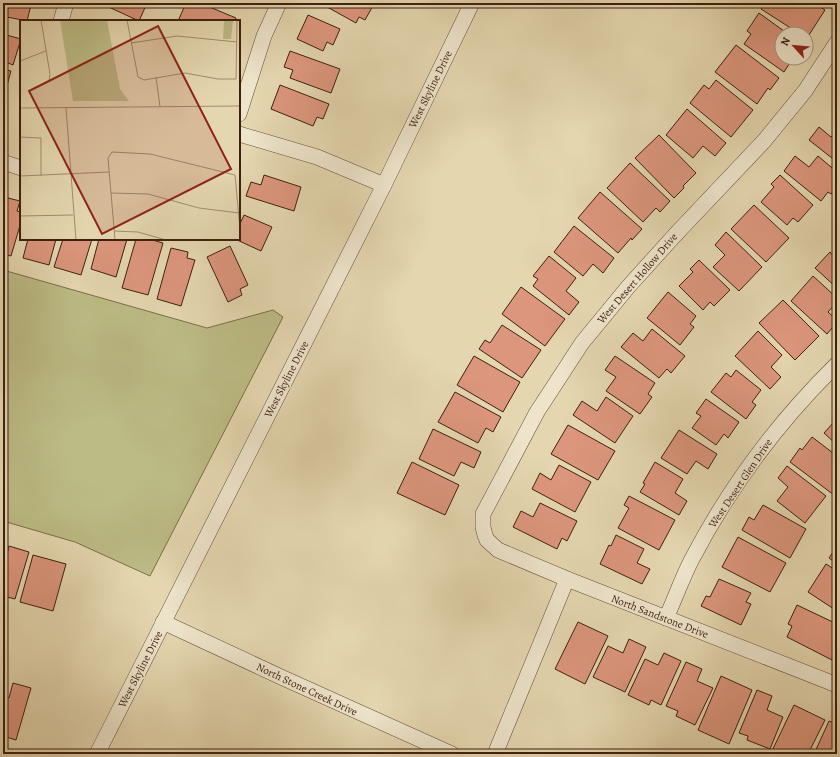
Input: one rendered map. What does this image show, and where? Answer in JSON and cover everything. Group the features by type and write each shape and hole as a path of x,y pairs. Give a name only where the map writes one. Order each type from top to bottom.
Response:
{"street":[{"path":"61,20 66,3"},
{"path":"240,111 264,36 279,3"},
{"name":"West Skyline Drive","path":"97,754 384,185 472,3"},
{"name":"West Desert Hollow Drive","path":"487,540 483,527 483,514 537,412 582,342 628,287 764,141 805,91 837,42"},
{"path":"240,134 317,157 384,185"},
{"path":"3,162 20,163"},
{"name":"West Desert Glen Drive","path":"666,618 691,560 726,500 764,445 837,364"},
{"name":"North Sandstone Drive","path":"487,540 498,550 567,579 837,685"},
{"path":"495,754 567,579"},
{"name":"North Stone Creek Drive","path":"163,622 281,678 452,754"}],"shaded area":[{"path":"3,270 207,328 273,310 283,317 150,576 75,542 3,521"}],"building":[{"path":"3,3 24,3 31,5 27,20 7,17 6,22 3,21"},
{"path":"100,3 147,3 139,20"},
{"path":"186,3 200,3 236,18 235,20 178,20"},
{"path":"234,3 244,3 242,7"},
{"path":"320,3 374,4 365,20 359,17 356,23"},
{"path":"765,3 814,3 825,10 814,27 788,26 761,9"},
{"path":"759,13 777,26 774,26 774,65 744,44 751,34 747,31"},
{"path":"308,15 340,29 333,45 327,42 323,51 297,39"},
{"path":"3,34 20,39 13,65 3,61"},
{"path":"736,45 779,78 770,90 768,88 757,104 715,72"},
{"path":"290,51 340,69 331,93 290,78 293,70 284,67"},
{"path":"775,66 788,66 784,72"},
{"path":"3,69 11,71 4,96 3,96"},
{"path":"716,80 753,110 731,137 690,103 704,85 709,89"},
{"path":"280,85 329,104 323,119 317,117 313,126 271,109"},
{"path":"837,105 837,113 833,110"},
{"path":"687,109 726,143 715,156 703,146 693,158 666,135"},
{"path":"819,127 831,137 837,131 837,162 809,140"},
{"path":"659,135 696,173 674,198 635,158"},
{"path":"795,156 809,167 818,156 837,172 837,186 831,194 828,192 821,201 784,171"},
{"path":"630,163 670,201 660,212 656,208 643,222 607,188"},
{"path":"264,175 301,187 294,211 246,196 251,182 261,185"},
{"path":"780,175 813,205 798,222 793,218 787,225 761,202 774,187 771,184"},
{"path":"600,192 642,229 632,240 631,238 618,253 578,218"},
{"path":"4,197 20,201 17,211 20,212 20,225 11,256 3,254 5,250 3,249"},
{"path":"754,205 789,238 766,262 731,229"},
{"path":"244,215 272,227 261,251 237,240 240,240 240,224"},
{"path":"574,226 614,258 603,273 593,264 583,276 554,252"},
{"path":"726,232 762,267 739,291 713,267 725,255 715,245"},
{"path":"28,240 56,240 49,265 23,258"},
{"path":"63,240 92,240 81,275 54,267"},
{"path":"99,240 127,240 116,277 91,269"},
{"path":"136,240 152,240 163,243 148,295 122,288"},
{"path":"230,246 248,285 240,289 242,295 228,302 207,257"},
{"path":"171,248 188,252 187,258 195,260 181,306 157,299"},
{"path":"830,252 834,257 837,254 837,288 815,268"},
{"path":"549,256 576,278 566,291 579,302 569,315 533,286 538,279 533,276"},
{"path":"699,260 730,290 714,306 710,302 703,310 679,286 693,272 690,269"},
{"path":"813,276 837,298 837,302 828,312 837,320 837,322 827,334 791,301"},
{"path":"521,287 565,319 545,346 502,314"},
{"path":"668,292 696,316 690,324 694,327 680,345 647,318"},
{"path":"783,300 819,336 795,360 759,323"},
{"path":"502,325 541,350 522,378 479,349 485,340 490,343"},
{"path":"652,329 685,356 671,373 667,369 659,378 621,347 633,333 643,341"},
{"path":"758,331 782,355 771,367 781,377 770,389 735,356"},
{"path":"474,356 520,382 503,412 457,385"},
{"path":"615,356 655,383 648,394 652,397 640,414 606,391 616,377 605,370"},
{"path":"736,370 761,390 752,402 756,405 746,419 711,392 726,373 731,377"},
{"path":"455,392 501,417 493,432 486,428 478,443 438,422"},
{"path":"606,397 633,416 615,443 573,415 582,401 597,411"},
{"path":"706,399 739,422 728,438 724,434 716,445 692,428 701,416 696,413"},
{"path":"837,414 837,445 824,433 834,422 832,419"},
{"path":"568,425 615,451 598,480 551,454"},
{"path":"433,429 481,452 474,468 461,462 454,476 419,459"},
{"path":"679,430 717,454 708,469 696,461 687,474 661,458"},
{"path":"812,437 837,456 837,491 834,495 790,462 800,448 802,450"},
{"path":"412,462 459,485 445,515 397,493"},
{"path":"655,462 683,479 675,493 687,501 679,515 640,492 645,484 643,483"},
{"path":"559,465 591,482 575,512 532,489 540,473 551,480"},
{"path":"787,466 826,496 805,523 777,501 788,487 778,478"},
{"path":"629,496 675,520 659,550 618,528 629,508 624,505"},
{"path":"540,503 577,521 567,541 562,538 557,549 513,527 521,511 533,517"},
{"path":"763,505 806,529 790,558 742,530 749,517 754,520"},
{"path":"616,535 644,549 637,563 650,569 642,584 600,564 609,545 611,546"},
{"path":"738,537 786,563 770,592 722,567"},
{"path":"9,546 29,552 15,599 3,596 3,553 7,554"},
{"path":"837,546 837,564 829,558"},
{"path":"33,555 66,564 53,611 20,602"},
{"path":"826,564 837,571 837,611 808,592"},
{"path":"719,579 751,593 746,602 751,604 741,625 701,606 706,596 710,597"},
{"path":"797,605 837,624 837,649 832,660 787,637 792,626 788,624"},
{"path":"578,622 608,636 585,684 555,669"},
{"path":"629,639 646,647 625,692 593,677 608,646 623,653"},
{"path":"664,653 681,661 661,705 651,700 649,705 628,695 645,659 658,665"},
{"path":"686,662 702,669 697,681 713,688 695,725 676,716 678,711 666,706"},
{"path":"721,676 752,690 729,744 698,730"},
{"path":"13,683 31,688 16,740 3,736 3,696 9,698"},
{"path":"757,690 772,696 767,710 783,717 770,749 747,740 748,736 739,733"},
{"path":"794,705 825,720 808,754 773,754 771,753"},
{"path":"829,721 837,724 837,754 814,754"}]}
